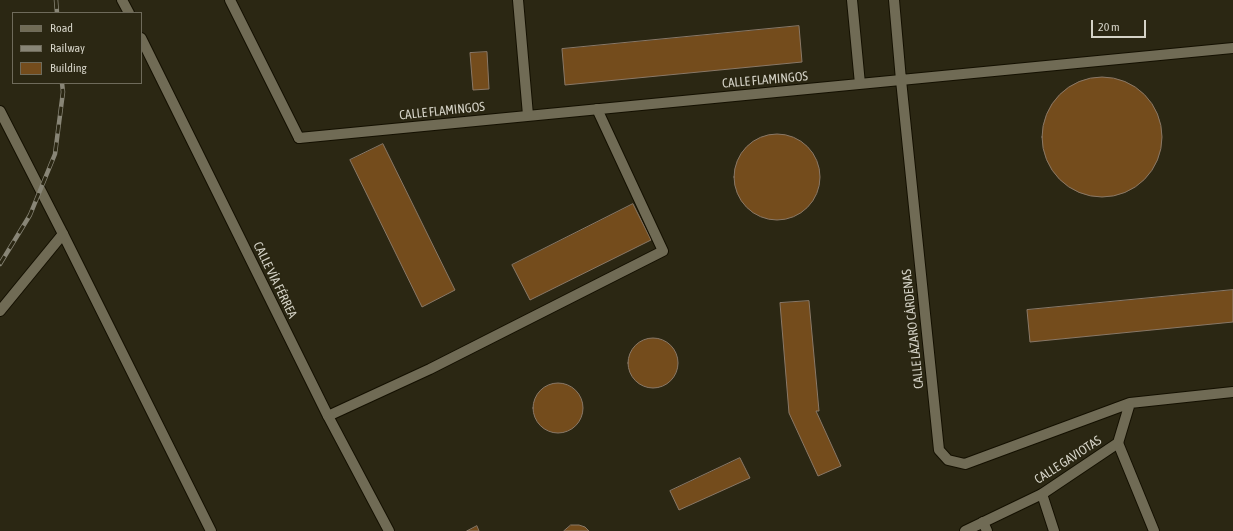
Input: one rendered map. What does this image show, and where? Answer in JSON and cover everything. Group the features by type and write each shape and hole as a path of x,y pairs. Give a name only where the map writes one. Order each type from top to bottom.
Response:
{"street":[{"path":"122,0 128,12"},
{"name":"CALLE FLAMINGOS","path":"230,0 299,138 1233,48"},
{"path":"518,0 528,116"},
{"path":"852,0 860,84"},
{"name":"CALLE LÁZARO CÁRDENAS","path":"894,0 939,450 948,460 965,464 1130,403"},
{"name":"CALLE VÍA FÉRREA","path":"142,40 328,416 389,531"},
{"path":"328,416 430,369 663,251 597,109"},
{"path":"0,112 64,234 211,531"},
{"path":"0,311 64,234"},
{"path":"1130,403 1233,392"},
{"name":"CALLE GAVIOTAS","path":"965,531 985,527 1042,494 1118,443 1130,403"},
{"path":"1118,443 1154,531"},
{"path":"1042,494 1054,531"}],"building":[{"path":"799,26 802,62 565,85 562,49"},
{"path":"487,52 489,89 473,90 470,53"},
{"path":"1102,77 1125,81 1145,94 1158,114 1162,137 1158,160 1145,180 1125,193 1102,197 1079,193 1059,180 1046,160 1042,137 1046,114 1059,94 1079,81"},
{"path":"777,134 793,137 801,141 813,153 817,161 820,177 817,193 813,201 801,213 793,217 777,220 761,217 753,213 741,201 737,193 734,177 737,161 741,153 753,141 761,137"},
{"path":"383,144 455,290 422,307 350,160"},
{"path":"633,204 651,240 530,300 512,265"},
{"path":"1233,290 1233,322 1030,342 1027,310"},
{"path":"809,301 819,411 816,411 841,466 818,476 789,413 780,303"},
{"path":"653,338 662,340 673,349 678,363 676,372 667,383 653,388 644,386 633,377 628,363 630,354 639,343"},
{"path":"558,383 567,385 578,394 583,408 581,417 572,428 558,433 549,431 538,422 533,408 535,399 544,388"},
{"path":"740,458 750,478 679,510 670,491"},
{"path":"571,525 585,527 589,531 564,531"},
{"path":"477,526 479,531 467,531"}],"railway":[{"path":"56,0 57,12"},
{"path":"0,264 30,215 55,154 63,92 62,84"}]}
